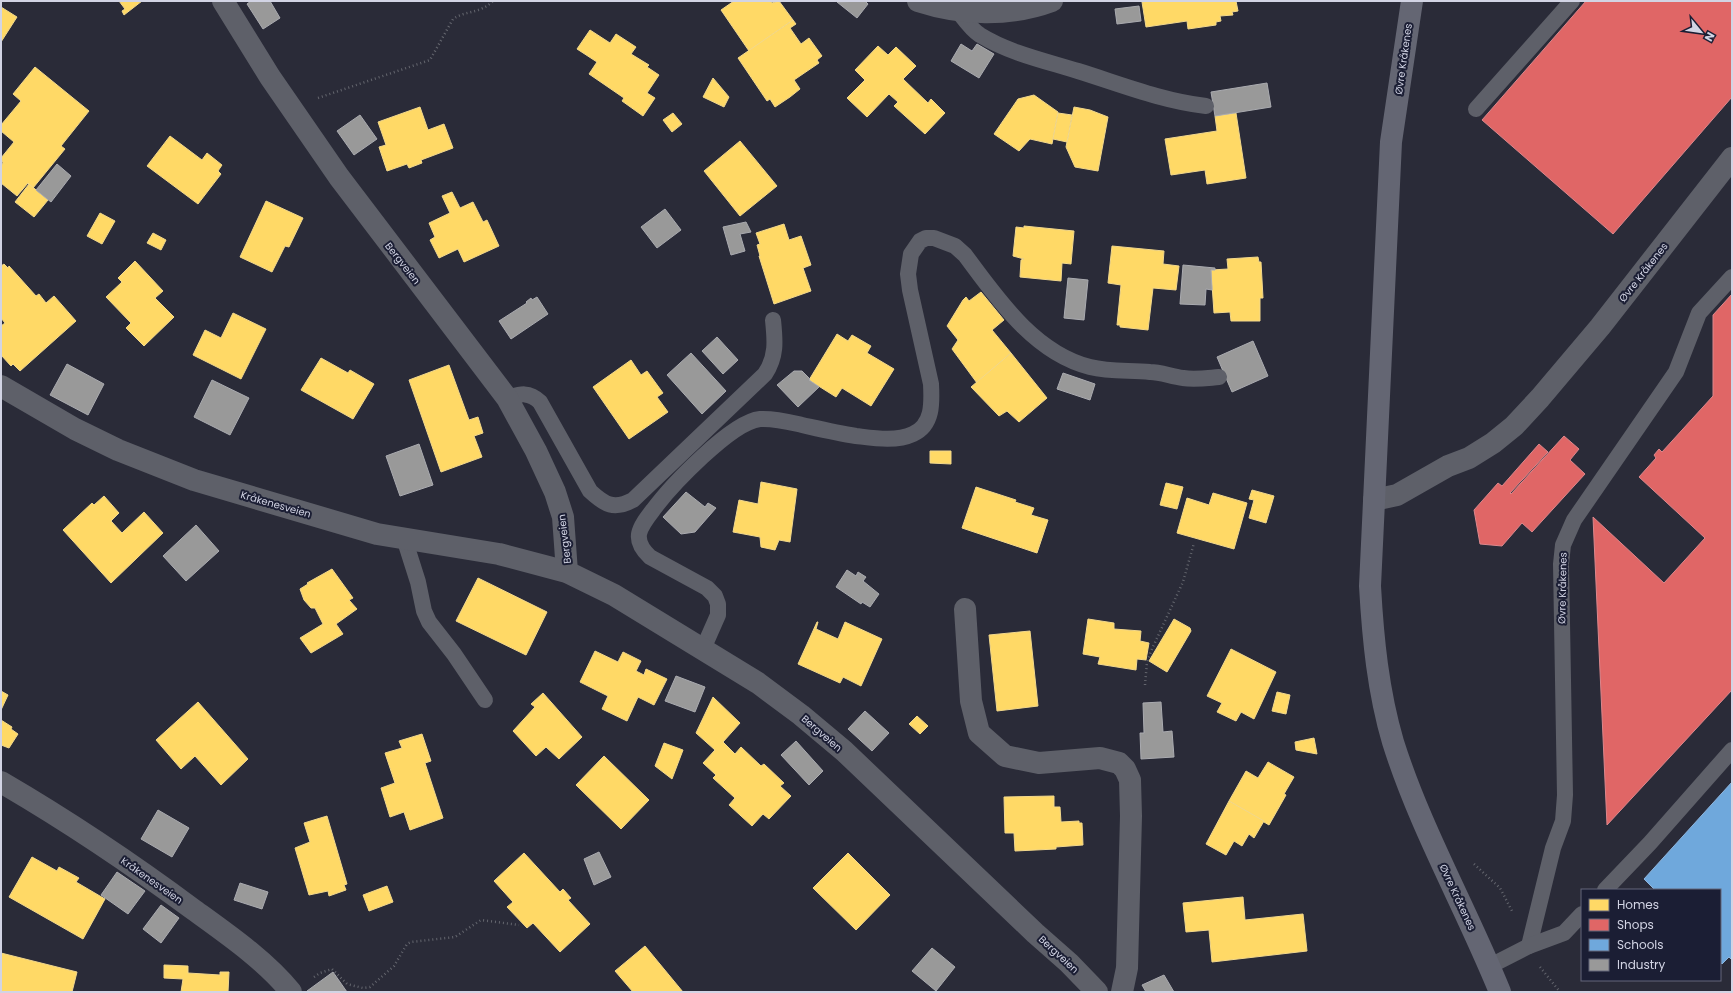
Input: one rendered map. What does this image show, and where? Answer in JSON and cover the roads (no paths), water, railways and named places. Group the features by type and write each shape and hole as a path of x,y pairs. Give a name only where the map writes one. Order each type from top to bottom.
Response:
{"main road":[{"name":"Øvre Kråkenes","path":"1412,1 1391,142 1370,586 1374,644 1381,693 1393,741 1408,785 1490,966 1500,992"}],"street":[{"name":"Bergveien","path":"223,1 270,77 339,176 507,398 536,451 555,492 563,517 568,572 614,595 703,649 758,683 801,714 844,751 1035,933 1069,963 1097,992"},
{"path":"918,1 958,11 990,12 1018,10 1052,1"},
{"name":"Øvre Kråkenes","path":"1374,500 1397,495 1448,466 1468,458 1493,443 1514,426 1540,398 1600,327 1732,158"},
{"name":"Kråkenesveien","path":"1,386 75,429 118,450 194,480 378,534 499,554 568,572"},
{"path":"965,608 971,701 979,733 1005,756 1039,764 1100,758 1119,763 1125,769 1130,780 1131,816 1127,968 1122,992"},
{"name":"Kråkenesveien","path":"1,782 101,844 162,886 213,924 265,966 300,986"}],"lane":[{"path":"1476,109 1572,1"},
{"path":"958,11 971,28 980,35 1025,54 1178,102 1206,106"},
{"path":"703,649 718,615 718,604 715,596 707,588 650,556 643,550 639,542 639,534 642,525 658,504 719,441 743,425 759,419 778,420 836,433 872,438 904,437 914,434 921,429 931,412 931,384 908,274 911,254 920,241 926,238 934,238 955,246 965,255 990,289 1018,321 1053,350 1073,361 1105,370 1152,372 1182,378 1196,379 1219,376"},
{"name":"Øvre Kråkenes","path":"1528,946 1553,848 1563,821 1565,795 1561,564 1563,545 1574,520 1676,372 1699,313 1732,277"},
{"path":"507,398 524,393 540,402 590,491 598,499 607,504 616,507 624,505 633,500 766,374 771,365 775,347 773,320"},
{"path":"404,538 404,544 418,582 424,611 429,622 454,654 485,700"},
{"path":"1606,889 1650,843 1732,750"},
{"path":"1490,966 1528,946 1564,933 1581,915"}]}
